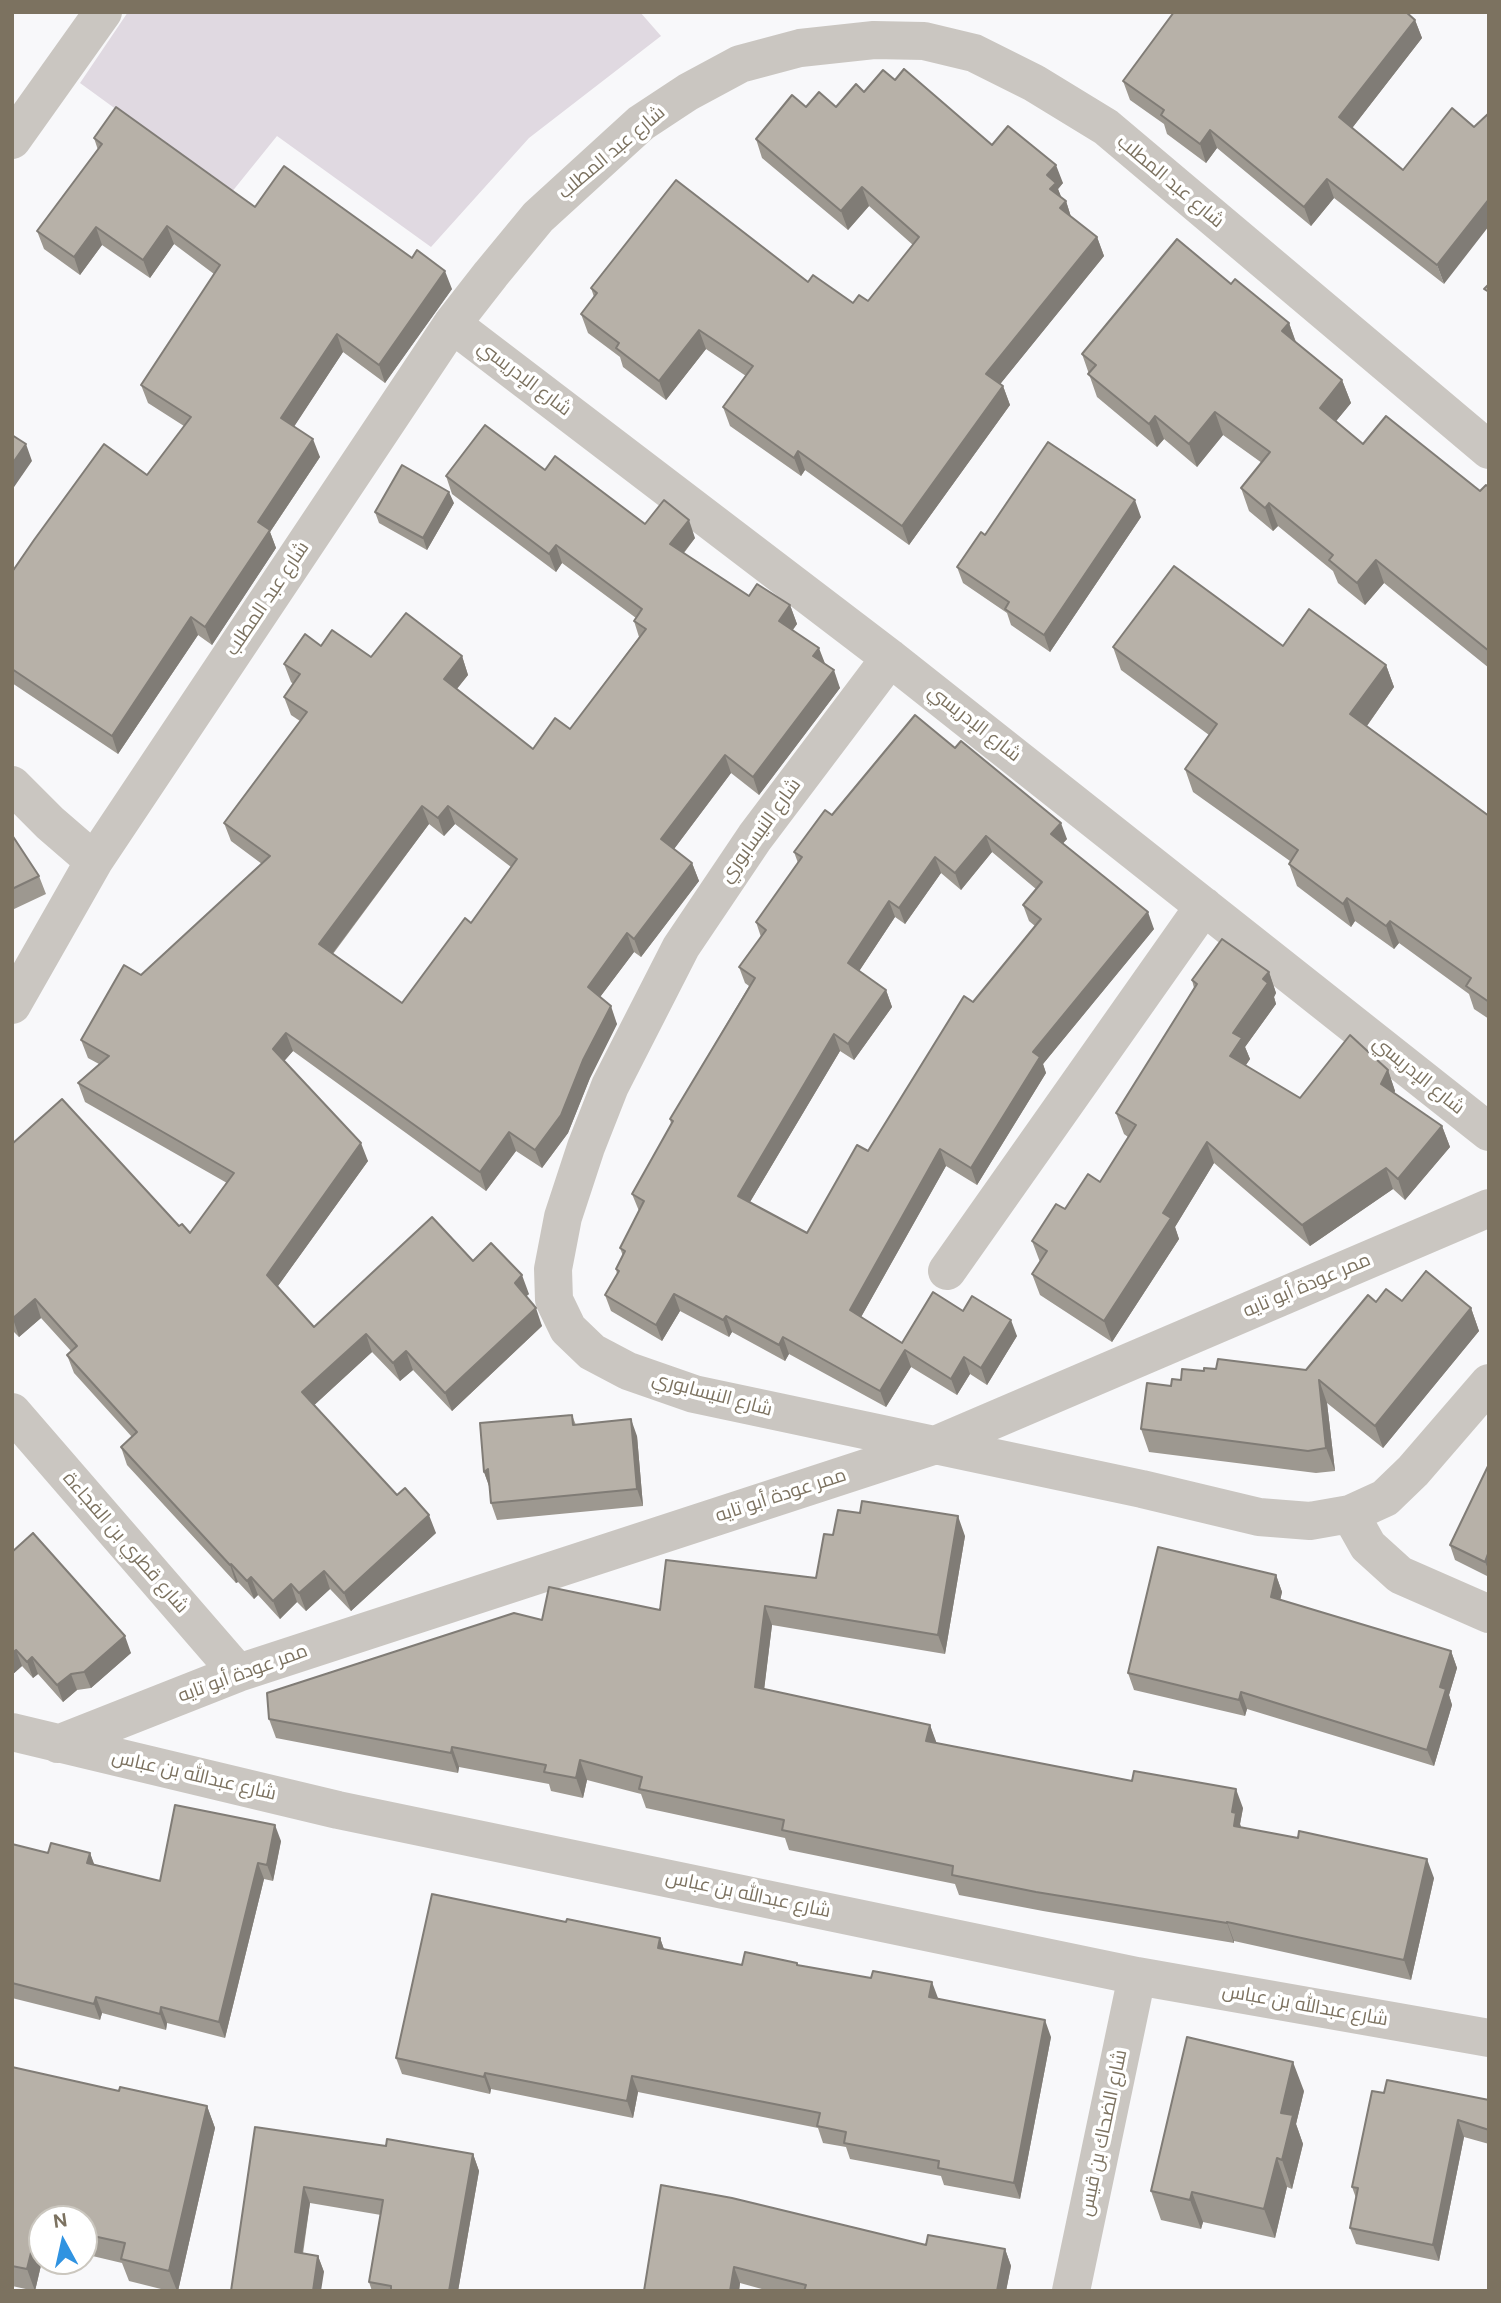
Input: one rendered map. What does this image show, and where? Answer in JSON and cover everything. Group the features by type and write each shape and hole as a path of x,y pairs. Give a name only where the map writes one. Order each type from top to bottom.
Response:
{"street":[{"path":"12,141 103,12"},
{"name":"شارع عبد المطلب","path":"12,1004 94,861 452,324 538,217 641,123 688,92 740,64 800,48 874,40 924,41 974,53 1034,83 1105,127 1489,450"},
{"name":"شارع الإدريسي","path":"452,324 890,658 1489,1132"},
{"name":"شارع النيسابوري","path":"890,658 755,837 681,947 610,1086 563,1217 554,1269 554,1300 568,1329 592,1352 628,1371 694,1394 1143,1489 1259,1517 1310,1521 1350,1514 1385,1498 1413,1471 1489,1383"},
{"path":"12,785 94,861"},
{"path":"947,1271 1204,906"},
{"name":"ممر عودة أبو تايه","path":"58,1744 238,1673 933,1446 1489,1208"},
{"name":"شارع قطري بن الفجاءة","path":"12,1412 238,1673"},
{"path":"1350,1514 1368,1546 1400,1575 1489,1614"},
{"name":"شارع عبدالله بن عباس","path":"12,1732 338,1810 1137,1976 1489,2038"},
{"name":"شارع الضحاك بن قيس","path":"1071,2291 1137,1976"}],"shaded area":[{"path":"128,12 640,12 661,36 529,138 431,247 277,136 231,193 80,83"}],"building":[{"path":"1174,12 1406,12 1415,20 1339,117 1403,170 1452,108 1474,127 1489,113 1489,199 1437,265 1327,179 1304,207 1210,130 1200,144 1161,115 1164,110 1123,81"},
{"path":"904,69 992,145 1008,126 1056,165 1047,175 1056,183 1050,189 1066,201 1060,208 1097,237 986,374 1003,386 902,526 798,451 794,458 723,407 753,366 699,330 659,381 616,348 619,343 581,314 597,293 591,288 676,180 808,282 813,275 853,303 859,295 868,301 919,237 862,187 841,211 756,139 792,95 806,107 819,92 836,107 856,84 864,92 883,70 895,80"},
{"path":"116,107 255,207 284,166 412,258 417,250 445,271 379,365 337,334 281,418 313,439 258,522 270,530 205,627 191,617 112,736 12,669 12,572 104,444 147,475 191,417 141,385 220,265 167,226 143,260 96,227 74,257 37,231 102,144 94,138"},
{"path":"1177,239 1231,284 1235,279 1289,323 1282,331 1342,380 1320,408 1363,444 1386,416 1480,491 1486,485 1489,487 1489,651 1376,560 1357,583 1329,560 1333,555 1269,503 1265,508 1241,488 1270,452 1215,412 1189,444 1155,416 1149,424 1088,374 1096,365 1082,354"},
{"path":"485,425 545,470 555,456 645,524 664,500 689,520 670,544 749,596 757,584 790,605 779,621 819,648 813,656 834,670 753,777 725,755 661,839 692,863 634,939 627,933 588,987 611,1006 583,1060 561,1115 535,1150 509,1132 480,1172 286,1033 273,1049 361,1143 267,1275 314,1327 432,1217 473,1261 491,1243 522,1275 515,1283 536,1308 445,1393 406,1351 393,1363 366,1334 302,1392 397,1495 405,1488 429,1515 344,1593 324,1571 299,1593 291,1584 273,1601 251,1577 247,1581 230,1565 121,1447 137,1432 67,1355 77,1346 35,1299 12,1319 12,1144 62,1099 179,1226 182,1224 190,1233 234,1173 78,1083 109,1056 81,1040 124,965 141,975 270,856 224,823 307,712 284,697 300,674 284,664 305,634 321,646 332,630 371,657 406,613 462,656 444,679 533,749 555,718 570,729 646,629 634,621 642,609 556,545 549,554 446,476","holes":["422,806 438,818 448,806 517,859 471,923 465,918 402,1003 319,944"]},
{"path":"12,435 26,444 12,464"},
{"path":"1048,442 1135,500 1044,635 1005,609 1009,602 957,567 981,532 985,535"},
{"path":"402,465 449,492 423,538 375,512"},
{"path":"1174,566 1283,646 1309,609 1386,665 1350,714 1489,816 1489,1002 1466,986 1471,978 1390,921 1386,926 1347,898 1343,904 1289,864 1298,850 1185,769 1217,724 1113,647"},
{"path":"915,715 955,748 961,741 1061,823 1051,834 1148,912 1033,1052 1040,1057 971,1168 940,1149 850,1310 902,1343 933,1292 963,1311 972,1296 1011,1320 981,1368 964,1357 951,1379 905,1350 880,1391 783,1337 779,1345 726,1316 723,1320 674,1294 656,1325 605,1295 619,1271 616,1269 625,1251 620,1248 644,1201 632,1194 673,1121 670,1119 755,978 739,967 766,930 756,922 802,857 794,852 825,810 832,815","holes":["986,836 1042,882 1023,905 1041,919 973,1002 964,996 868,1151 857,1145 807,1233 738,1196 834,1034 848,1044 886,990 848,963 889,901 899,908 935,857 955,873"]},
{"path":"12,835 39,876 12,889"},
{"path":"1222,939 1269,972 1263,979 1268,983 1233,1033 1242,1038 1230,1056 1300,1098 1350,1035 1388,1070 1381,1084 1442,1126 1398,1179 1386,1168 1302,1225 1207,1142 1163,1213 1171,1218 1104,1321 1032,1274 1047,1251 1032,1241 1056,1204 1065,1209 1088,1174 1100,1182 1136,1125 1116,1113 1197,984 1192,980"},
{"path":"1426,1271 1471,1308 1375,1426 1319,1380 1326,1448 1308,1451 1141,1429 1147,1383 1171,1386 1172,1379 1181,1380 1182,1369 1216,1369 1218,1359 1306,1370 1368,1295 1376,1302 1386,1289 1402,1301"},
{"path":"572,1415 573,1425 631,1419 637,1489 491,1503 488,1469 484,1472 480,1423"},
{"path":"1489,1464 1489,1551 1485,1562 1450,1545"},
{"path":"862,1501 958,1516 938,1635 765,1606 755,1687 930,1725 926,1741 1132,1781 1134,1771 1236,1789 1232,1812 1236,1813 1234,1826 1298,1838 1299,1831 1427,1859 1404,1960 1227,1922 1036,1892 952,1875 953,1866 782,1830 784,1820 639,1789 642,1777 580,1760 576,1778 544,1772 546,1765 452,1747 451,1753 269,1719 267,1693 514,1613 542,1620 549,1587 660,1610 666,1560 816,1578 824,1534 833,1535 838,1510 860,1513"},
{"path":"33,1533 125,1636 84,1672 71,1674 57,1685 32,1657 27,1662 16,1650 12,1653 12,1552"},
{"path":"1158,1547 1276,1575 1271,1597 1451,1651 1440,1687 1446,1689 1427,1750 1241,1692 1239,1700 1128,1673"},
{"path":"175,1805 275,1825 267,1865 258,1863 219,2022 161,2007 160,2014 96,1997 94,2004 12,1983 12,1844 48,1853 51,1843 90,1853 87,1863 160,1881"},
{"path":"432,1894 566,1922 567,1919 660,1938 658,1948 742,1965 745,1952 797,1965 871,1978 873,1971 932,1982 929,1997 1045,2020 1014,2183 938,2168 939,2161 844,2143 846,2132 817,2126 820,2113 632,2076 627,2101 485,2073 484,2077 396,2058"},
{"path":"1187,2037 1293,2062 1281,2113 1293,2115 1282,2160 1277,2158 1264,2209 1192,2192 1190,2200 1151,2191"},
{"path":"12,2067 119,2091 120,2087 207,2106 169,2271 121,2259 125,2243 98,2237 98,2205 28,2205 27,2269 12,2266"},
{"path":"1387,2080 1489,2100 1489,2130 1458,2120 1433,2245 1350,2228 1358,2188 1352,2187 1372,2091 1384,2093"},
{"path":"255,2127 386,2146 387,2139 473,2154 449,2291 391,2291 391,2286 369,2282 383,2200 304,2187 295,2252 318,2256 313,2291 231,2291"},
{"path":"661,2185 732,2198 926,2245 928,2235 1005,2249 997,2291 804,2291 806,2285 734,2267 730,2291 644,2291"}]}
